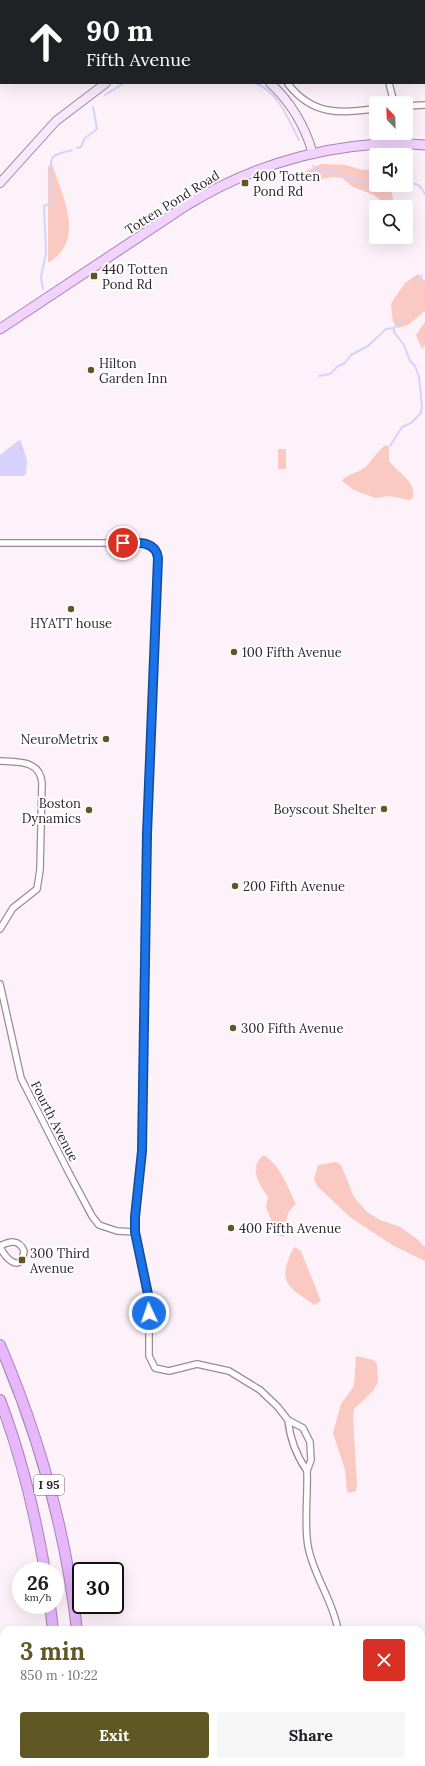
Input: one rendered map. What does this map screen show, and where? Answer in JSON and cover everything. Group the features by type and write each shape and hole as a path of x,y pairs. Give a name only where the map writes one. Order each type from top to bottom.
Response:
{"highway":[{"name":"I 95","path":"0,1345 28,1417 49,1484 68,1567 76,1626"},
{"name":"I 95","path":"0,1400 21,1464 38,1531 43,1562"},
{"path":"51,1614 53,1626"}],"main road":[{"name":"Totten Pond Road","path":"0,329 210,191 263,168 313,154 383,145 425,145"}],"street":[{"path":"0,182 56,121 105,84"},
{"path":"271,84 284,97 299,118 307,135 313,154"},
{"path":"288,84 305,101 329,112 369,109"},
{"path":"389,84 392,96"},
{"path":"413,106 425,105"},
{"path":"0,543 138,543 149,544 155,548 158,561 147,834 143,1119 142,1151 135,1201 135,1232 149,1299 150,1356 155,1368 169,1371 198,1364 229,1371 260,1390 277,1406 288,1420 303,1428 310,1442 311,1460 307,1471 308,1544 311,1560 334,1613 337,1626"},
{"path":"0,761 33,765 39,772 42,783 40,870 37,889 13,908 0,929"},
{"name":"Fourth Avenue","path":"0,984 21,1078 92,1216 99,1224 117,1232 135,1232"},
{"path":"288,1420 290,1437 299,1460 307,1471"}],"shaded area":[{"path":"52,164 65,203 69,230 66,242 60,253 48,263 48,167"},
{"path":"321,164 346,165 362,170 369,170 369,192 392,192 393,200 380,200 374,195 353,187 342,178 333,177 302,182 299,180 302,173"},
{"path":"418,274 425,281 425,311 408,325 398,328 393,322 391,305 405,283"},
{"path":"425,322 425,345 422,349 416,335"},
{"path":"19,440 21,441 27,460 26,474 23,476 0,476 0,455"},
{"path":"386,445 389,447 389,461 406,478 412,487 413,498 409,500 389,496 375,498 354,490 342,481 347,476 365,467 379,450"},
{"path":"278,449 286,449 286,469 278,469"},
{"path":"264,1155 280,1171 296,1204 287,1216 284,1237 277,1235 266,1207 268,1197 257,1176 256,1165"},
{"path":"336,1162 341,1165 354,1197 367,1212 380,1220 400,1227 417,1239 425,1247 425,1261 394,1246 351,1218 317,1186 314,1179 318,1165"},
{"path":"295,1247 301,1251 321,1301 314,1305 291,1288 286,1277 288,1261"},
{"path":"356,1356 374,1360 377,1364 378,1382 373,1391 354,1409 353,1418 357,1484 356,1491 350,1493 347,1491 345,1470 333,1433 341,1404 354,1386"}],"waterway":[{"path":"105,95 122,84"},
{"path":"257,84 277,99 287,115 299,140"},
{"path":"77,148 81,147 85,138 97,129 93,107"},
{"path":"43,289 41,277 46,253 44,206 52,203 50,181 52,159 55,155 72,150"},
{"path":"313,166 319,172 332,170 342,175 369,184"},
{"path":"413,184 419,185 425,194"},
{"path":"418,281 422,275"},
{"path":"390,446 402,427 411,423 421,413 422,406 419,377 415,366 410,361 404,345 394,332 394,328 403,320"},
{"path":"319,376 330,374 337,367 345,363 351,355 368,346 386,329 394,328"}],"place":[{"name":"400 Totten Pond Rd","path":"245,183"},
{"name":"440 Totten Pond Rd","path":"94,276"},
{"name":"Hilton Garden Inn","path":"91,370"},
{"name":"HYATT house","path":"71,609"},
{"name":"100 Fifth Avenue","path":"234,652"},
{"name":"NeuroMetrix","path":"106,739"},
{"name":"Boyscout Shelter","path":"384,809"},
{"name":"Boston Dynamics","path":"89,810"},
{"name":"200 Fifth Avenue","path":"235,886"},
{"name":"300 Fifth Avenue","path":"233,1028"},
{"name":"400 Fifth Avenue","path":"231,1228"},
{"name":"300 Third Avenue","path":"22,1260"}],"route":[{"path":"123,543 149,544 156,550 158,558 147,834 142,1151 135,1201 135,1232 145,1271 149,1299 149,1313"}]}
